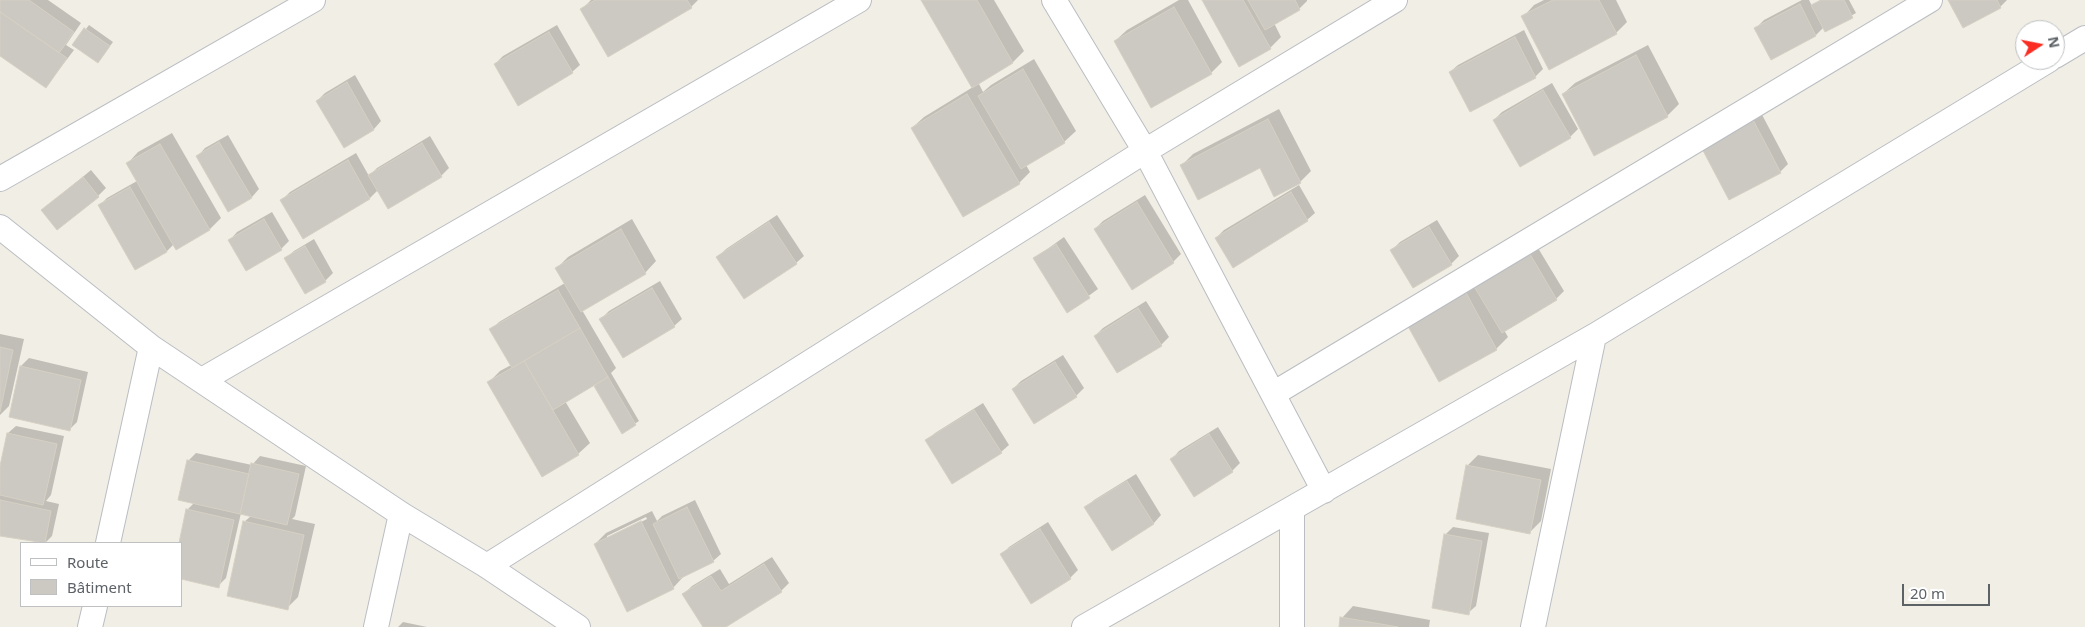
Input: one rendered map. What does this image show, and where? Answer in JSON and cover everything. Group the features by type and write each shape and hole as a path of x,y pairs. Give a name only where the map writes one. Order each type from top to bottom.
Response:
{"street":[{"path":"0,179 313,0"},
{"path":"202,380 859,0"},
{"path":"1054,0 1144,151 1324,492"},
{"path":"487,566 1144,151 1395,0"},
{"path":"1273,394 1930,0"},
{"path":"2065,50 2085,38"},
{"path":"1084,627 1324,492 1594,336 2033,70"},
{"path":"0,227 152,347 401,514 487,566 578,627"},
{"path":"1533,627 1594,336"},
{"path":"108,542 152,347"},
{"path":"1292,510 1292,627"},
{"path":"376,627 401,514"},
{"path":"90,627 95,607"}],"building":[{"path":"0,0 29,0 74,32 59,53 0,12"},
{"path":"595,0 687,0 692,8 608,57 580,9"},
{"path":"921,0 977,0 1013,63 972,88"},
{"path":"1202,0 1243,0 1271,49 1239,67"},
{"path":"1248,0 1295,0 1300,10 1265,30"},
{"path":"1553,0 1599,0 1617,34 1549,70 1521,16"},
{"path":"1821,0 1844,0 1853,18 1825,32 1811,5"},
{"path":"1948,0 1997,0 2001,8 1963,28"},
{"path":"1800,4 1816,36 1771,60 1754,28"},
{"path":"1174,7 1212,74 1151,108 1114,41"},
{"path":"0,12 67,58 46,88 0,56"},
{"path":"84,28 110,46 98,63 72,45"},
{"path":"549,32 573,73 518,106 494,64"},
{"path":"1515,37 1536,78 1470,112 1449,72"},
{"path":"1636,55 1668,117 1594,156 1562,94"},
{"path":"1023,69 1065,143 1021,169 978,96"},
{"path":"347,82 374,130 344,148 316,101"},
{"path":"1543,90 1571,138 1520,167 1493,120"},
{"path":"967,94 1020,184 963,217 911,128"},
{"path":"1751,116 1781,173 1729,200 1699,143"},
{"path":"1268,119 1301,183 1274,197 1260,168 1198,200 1180,165"},
{"path":"219,142 252,198 228,212 196,156"},
{"path":"422,143 442,177 388,209 368,175"},
{"path":"160,144 210,230 176,250 126,163"},
{"path":"348,160 370,199 303,239 280,200"},
{"path":"83,177 99,197 57,230 41,210"},
{"path":"130,187 167,252 135,270 98,205"},
{"path":"1291,192 1308,221 1233,268 1215,238"},
{"path":"1137,202 1174,263 1132,290 1094,229"},
{"path":"264,219 282,250 246,271 228,240"},
{"path":"769,222 797,264 744,299 716,257"},
{"path":"1429,227 1452,265 1413,288 1390,250"},
{"path":"621,229 646,274 581,312 555,268"},
{"path":"1056,244 1090,298 1067,313 1033,258"},
{"path":"305,246 326,282 305,294 284,258"},
{"path":"1527,249 1557,300 1502,333 1472,283"},
{"path":"652,288 675,327 623,358 599,319"},
{"path":"1464,289 1497,350 1439,382 1405,321"},
{"path":"558,290 580,328 512,368 489,329"},
{"path":"1138,308 1162,346 1117,373 1094,336"},
{"path":"580,328 608,377 553,410 524,361"},
{"path":"0,347 13,350 0,412"},
{"path":"524,361 579,455 542,477 487,382"},
{"path":"1055,362 1077,397 1034,424 1012,389"},
{"path":"20,366 81,380 70,431 9,417"},
{"path":"608,377 636,425 622,434 594,386"},
{"path":"974,410 1002,453 952,484 925,440"},
{"path":"7,433 57,444 43,505 0,495 0,466"},
{"path":"1209,434 1233,472 1194,497 1170,459"},
{"path":"187,460 249,474 240,514 178,500"},
{"path":"251,463 299,474 287,525 240,514"},
{"path":"1466,465 1541,480 1530,534 1456,519"},
{"path":"1127,481 1154,524 1112,551 1084,507"},
{"path":"0,500 51,511 45,542 0,536"},
{"path":"687,507 714,562 679,579 653,524"},
{"path":"186,509 234,520 219,588 182,579 182,542 179,542"},
{"path":"243,521 304,535 288,610 227,596"},
{"path":"641,521 674,589 627,612 594,544"},
{"path":"1040,529 1071,579 1031,604 1000,554"},
{"path":"1444,534 1482,541 1469,615 1432,608"},
{"path":"764,564 782,592 726,627 703,627 682,594 711,576 721,591"},
{"path":"1340,617 1398,627 1339,627"}]}
